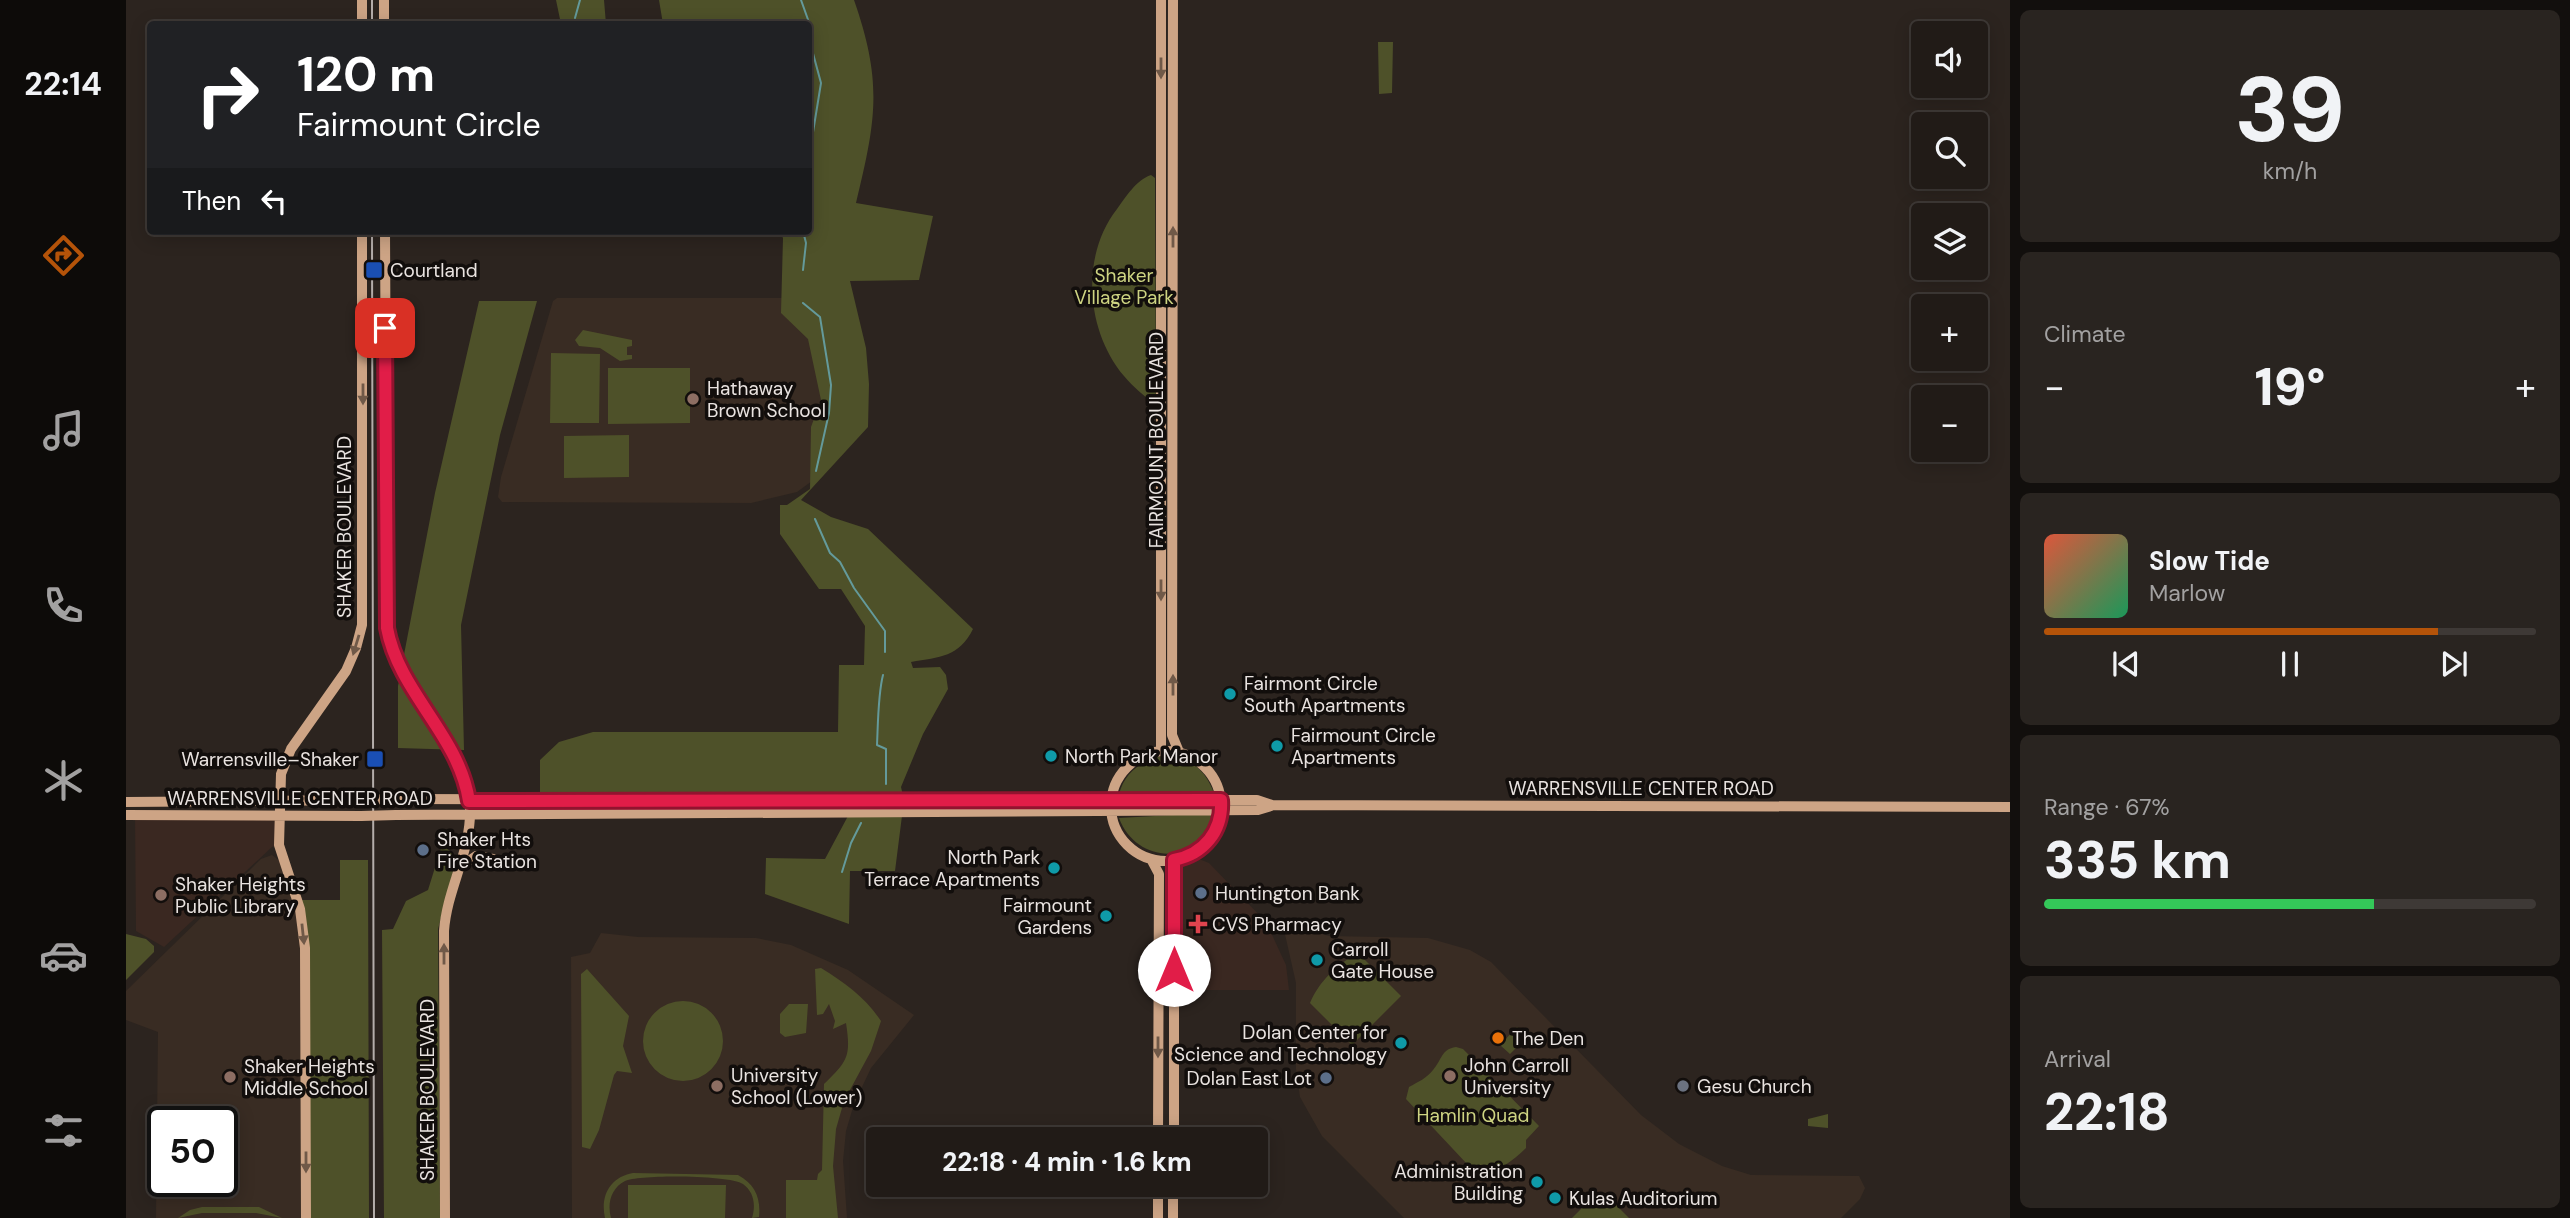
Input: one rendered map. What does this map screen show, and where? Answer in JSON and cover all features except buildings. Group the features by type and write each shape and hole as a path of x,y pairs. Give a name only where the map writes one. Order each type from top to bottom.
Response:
{"main road":[{"path":"362,0 362,21"},
{"path":"384,0 384,21"},
{"name":"FAIRMOUNT BOULEVARD","path":"1161,0 1161,751"},
{"name":"FAIRMOUNT BOULEVARD","path":"1173,0 1172,735 1179,752"},
{"name":"SHAKER BOULEVARD","path":"306,1218 304,939 297,898 279,845 279,802 285,760 346,671 360,632 362,235"},
{"name":"SHAKER BOULEVARD","path":"385,235 387,628 401,670 458,760 470,814 462,865 447,911 444,931 445,1218"},
{"path":"1161,751 1179,752 1194,758 1209,770 1217,784 1221,805 1217,828 1208,842 1195,853 1174,860 1151,858 1127,844 1117,831 1111,812 1117,780 1127,767 1144,755 1161,751"},
{"name":"WARRENSVILLE CENTER ROAD","path":"126,802 396,799 1112,800 1221,805 1258,810 1272,806 2010,807"},
{"name":"WARRENSVILLE CENTER ROAD","path":"126,815 1111,812 1221,805"},
{"path":"462,865 476,856 493,859"},
{"path":"1151,858 1159,874 1158,1127"},
{"path":"1174,860 1174,1127"},
{"path":"1158,1197 1158,1218"},
{"path":"1173,1197 1173,1218"}],"shaded area":[{"name":"Hathaway Brown School","path":"557,298 839,298 831,467 797,492 751,503 502,502 498,497 501,477 553,301"},
{"path":"135,815 279,815 279,845 272,847 164,947 136,931"},
{"name":"Shaker Heights Middle School","path":"272,855 280,861 291,890 301,931 303,1218 156,1218 156,1197 238,1197 238,1106 157,1106 158,1032 126,1020 126,991 261,859"},
{"path":"1199,859 1209,863 1266,922 1286,965 1289,990 1176,990 1176,879 1181,878 1181,868 1186,862"},
{"name":"John Carroll University","path":"1286,926 1329,936 1428,938 1470,950 1491,962 1641,1115 1679,1144 1722,1166 1751,1175 1859,1176 1865,1188 1860,1199 1841,1218 1404,1218 1322,1136 1300,1097 1296,1069 1296,983 1284,930"},
{"name":"University School (Lower)","path":"601,933 638,937 756,938 791,945 848,970 914,1015 871,1068 854,1104 846,1131 843,1161 847,1218 572,1218 571,957 590,953"}],"green space":[{"path":"556,0 604,0 606,21 560,21"},
{"path":"659,0 854,0 873,79 872,124 856,203 933,216 919,280 850,281 866,348 868,427 801,500 831,517 868,529 973,629 961,645 948,654 911,662 913,668 940,667 946,675 948,689 923,734 901,787 904,800 895,871 850,871 849,924 765,894 766,858 825,859 856,801 540,801 540,760 559,742 593,732 838,732 839,665 864,665 865,626 841,589 819,589 780,534 780,505 787,505 810,489 811,427 821,400 808,339 781,313 781,235 812,235 812,21 662,21"},
{"path":"1378,42 1393,42 1392,93 1379,94"},
{"name":"Shaker Village Park","path":"1151,175 1155,178 1156,406 1128,380 1111,358 1095,316 1092,293 1097,249 1105,228 1132,189"},
{"path":"479,301 537,301 500,435 461,625 464,750 398,748 398,686 435,493"},
{"path":"583,330 632,340 632,346 627,347 627,355 632,355 632,359 620,361 600,348 579,346 575,340"},
{"path":"551,353 600,354 599,423 550,423"},
{"path":"608,368 690,368 690,423 608,424"},
{"path":"629,435 629,477 564,478 564,436"},
{"path":"1163,756 1181,758 1195,766 1206,777 1214,793 1119,794 1125,779 1135,769"},
{"path":"1212,814 1214,818 1206,834 1195,845 1181,852 1167,854 1152,851 1139,844 1127,833 1119,818"},
{"path":"442,845 453,853 455,864 438,929 440,1218 384,1218 382,930 393,929 406,901 428,890"},
{"path":"340,860 368,860 369,1218 306,1218 305,957 297,900 340,900"},
{"path":"126,934 146,939 154,946 154,952 126,980"},
{"path":"1358,953 1401,996 1352,1045 1310,1003 1318,987 1330,974"},
{"path":"821,968 854,991 881,1021 871,1051 844,1101 836,1129 833,1166 838,1218 786,1218 786,1180 817,1180 822,1170 824,1084 843,1063 848,1051 846,1023 833,1029 835,1021 829,1004 823,1014 817,1015 815,969"},
{"path":"587,969 629,1016 623,1046 632,1073 617,1071 614,1075 599,1130 590,1149 582,1147 581,974"},
{"path":"675,1001 691,1001 712,1012 723,1033 723,1049 712,1070 691,1081 675,1081 661,1075 649,1063 643,1049 643,1033 649,1019 661,1007"},
{"path":"789,1004 808,1004 806,1033 785,1037 780,1033 780,1014"},
{"path":"1517,1027 1527,1037 1510,1054 1500,1045"},
{"name":"Hamlin Quad","path":"1456,1047 1463,1049 1539,1126 1526,1140 1526,1148 1483,1181 1406,1099 1409,1087 1428,1075 1445,1053"},
{"path":"1828,1114 1828,1128 1808,1126 1808,1119"},
{"path":"633,1173 738,1175 756,1192 759,1217 752,1218 753,1199 743,1184 704,1177 665,1176 634,1179 620,1184 611,1197 611,1218 605,1218 604,1202 608,1189 618,1179"},
{"path":"628,1185 726,1185 725,1218 628,1218"},
{"path":"1597,1193 1605,1194 1629,1218 1572,1218"},
{"path":"202,1207 259,1207 282,1218 256,1213 202,1213 178,1218 190,1210"}],"waterway":[{"path":"575,18 580,0"},
{"path":"801,0 808,21"},
{"path":"812,50 821,83 812,138"},
{"path":"803,270 806,243 804,235"},
{"path":"803,303 820,317 831,385 829,413 816,471"},
{"path":"815,519 830,553 840,562 854,588 885,631 885,652"},
{"path":"883,675 877,745 886,749 886,784"},
{"path":"842,872 861,823"}],"tram line":[{"path":"372,0 372,21"},
{"path":"372,235 374,1218"}],"place":[{"name":"Courtland","path":"374,270"},
{"name":"Hathaway Brown School","path":"693,399"},
{"name":"Fairmont Circle South Apartments","path":"1230,694"},
{"name":"Fairmount Circle Apartments","path":"1277,746"},
{"name":"North Park Manor","path":"1051,756"},
{"name":"Warrensville–Shaker","path":"375,759"},
{"name":"Shaker Hts Fire Station","path":"423,850"},
{"name":"North Park Terrace Apartments","path":"1054,868"},
{"name":"Huntington Bank","path":"1201,893"},
{"name":"Shaker Heights Public Library","path":"161,895"},
{"name":"Fairmount Gardens","path":"1106,916"},
{"name":"CVS Pharmacy","path":"1198,924"},
{"name":"Carroll Gate House","path":"1317,960"},
{"name":"The Den","path":"1498,1038"},
{"name":"Dolan Center for Science and Technology","path":"1401,1043"},
{"name":"John Carroll University","path":"1450,1076"},
{"name":"Shaker Heights Middle School","path":"230,1077"},
{"name":"Dolan East Lot","path":"1326,1078"},
{"name":"University School (Lower)","path":"717,1086"},
{"name":"Gesu Church","path":"1683,1086"},
{"name":"Administration Building","path":"1537,1182"},
{"name":"Kulas Auditorium","path":"1555,1198"}],"route":[{"path":"385,328 387,628 401,670 458,760 469,801 1221,800 1219,821 1210,839 1195,853 1174,860 1174,970"}]}
